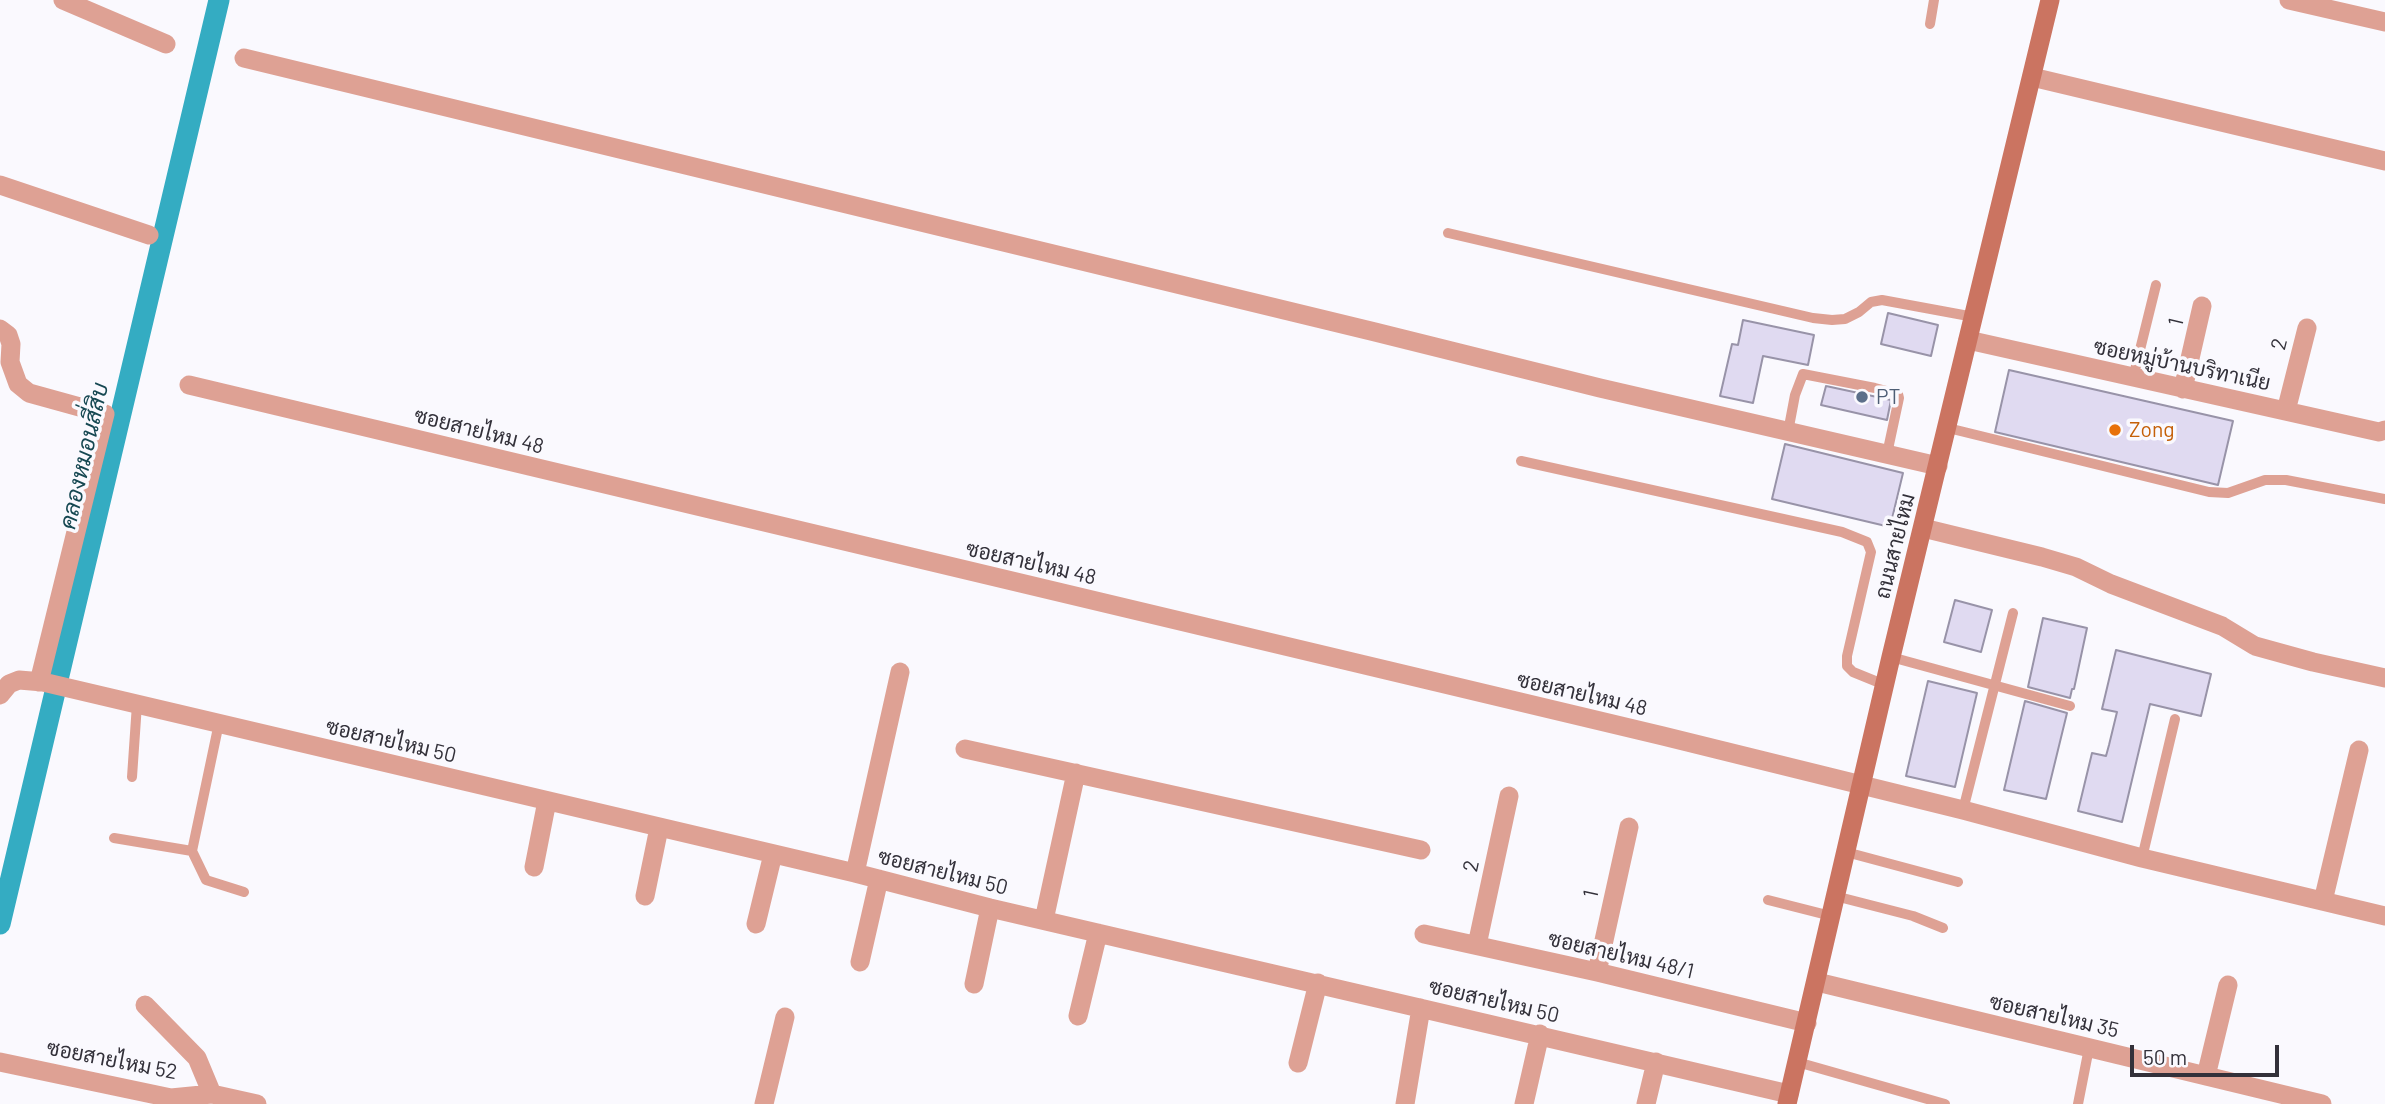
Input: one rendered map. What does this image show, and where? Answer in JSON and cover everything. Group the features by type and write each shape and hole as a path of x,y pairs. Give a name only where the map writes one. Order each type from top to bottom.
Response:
{"main road":[{"name":"ถนนสายไหม","path":"1788,1099 1891,657 2050,0"}],"street":[{"path":"63,0 166,44"},
{"path":"2288,0 2385,22"},
{"path":"244,58 1600,388 1938,466"},
{"path":"2032,77 2385,161"},
{"path":"0,185 149,235"},
{"name":"1","path":"2183,389 2203,306"},
{"name":"2","path":"2286,411 2307,328"},
{"path":"0,329 8,335 11,344 10,362 18,384 29,393 104,414 41,682 19,680 9,684 0,695"},
{"name":"ซอยหมู่บ้านบริทาเนีย","path":"1968,340 2379,432 2385,430"},
{"name":"ซอยสายไหม 48","path":"189,385 1862,785 2141,858 2385,916"},
{"path":"1923,528 2042,556 2076,567 2111,584 2222,626 2255,646 2385,678"},
{"path":"855,873 900,672"},
{"name":"ซอยสายไหม 50","path":"41,682 855,873 990,908 1539,1034 1656,1062 1788,1099"},
{"path":"965,749 1421,850"},
{"path":"2323,901 2359,750"},
{"path":"1044,920 1076,773"},
{"name":"2","path":"1477,945 1509,796"},
{"path":"534,867 547,801"},
{"name":"1","path":"1597,972 1629,827"},
{"path":"645,896 659,828"},
{"path":"756,924 773,854"},
{"path":"860,962 879,879"},
{"path":"974,984 990,908"},
{"path":"1079,1016 1098,933"},
{"name":"ซอยสายไหม 48/1","path":"1424,934 1597,972 1807,1023"},
{"name":"ซอยสายไหม 35","path":"1817,982 2322,1104"},
{"path":"1298,1063 1318,983"},
{"path":"2206,1076 2228,985"},
{"path":"145,1004 197,1058 212,1094"},
{"path":"1405,1104 1421,1008"},
{"path":"764,1104 785,1017"},
{"path":"1524,1104 1539,1034"},
{"name":"ซอยสายไหม 52","path":"0,1062 171,1097 212,1094 257,1104"},
{"path":"1646,1104 1656,1062"}],"lane":[{"path":"1930,24 1934,0"},
{"path":"1448,233 1813,318 1845,319 1871,302 1882,300 1974,317"},
{"path":"2133,377 2156,285"},
{"path":"1788,432 1795,395 1805,373 1898,394 1887,454"},
{"path":"1948,428 2209,492 2228,493 2265,480 2286,480 2385,499"},
{"path":"1521,461 1842,532 1867,542 1871,552 1847,666 1853,672 1885,685"},
{"path":"1963,810 2013,613"},
{"path":"1891,657 2070,706"},
{"path":"132,777 137,704"},
{"path":"2141,858 2175,719"},
{"path":"219,723 192,850 206,880 244,892"},
{"path":"114,838 192,850"},
{"path":"1846,852 1958,882"},
{"path":"1835,896 1913,916 1943,928"},
{"path":"1768,900 1831,916"},
{"path":"2078,1104 2089,1048"},
{"path":"1797,1062 1924,1101 1945,1104"}],"building":[{"path":"1888,313 1938,325 1931,356 1881,344"},
{"path":"1743,320 1814,335 1808,365 1763,356 1753,403 1720,396 1732,344 1738,345"},
{"path":"2009,370 2233,421 2218,485 1995,432"},
{"path":"1826,386 1891,400 1887,420 1821,405"},
{"path":"1785,444 1903,473 1890,527 1772,499"},
{"path":"1955,600 1992,610 1981,652 1944,642"},
{"path":"2043,618 2087,628 2070,698 2028,687"},
{"path":"2116,650 2211,674 2201,716 2150,704 2122,822 2078,811 2092,753 2106,756 2117,712 2102,709"},
{"path":"1928,681 1977,693 1955,787 1906,776"},
{"path":"2025,701 2067,713 2046,799 2004,790"}],"waterway":[{"name":"คลองหมอนสี่สิบ","path":"0,924 219,0"}],"place":[{"name":"PT","path":"1862,397"},
{"name":"Zong","path":"2115,430"}]}
